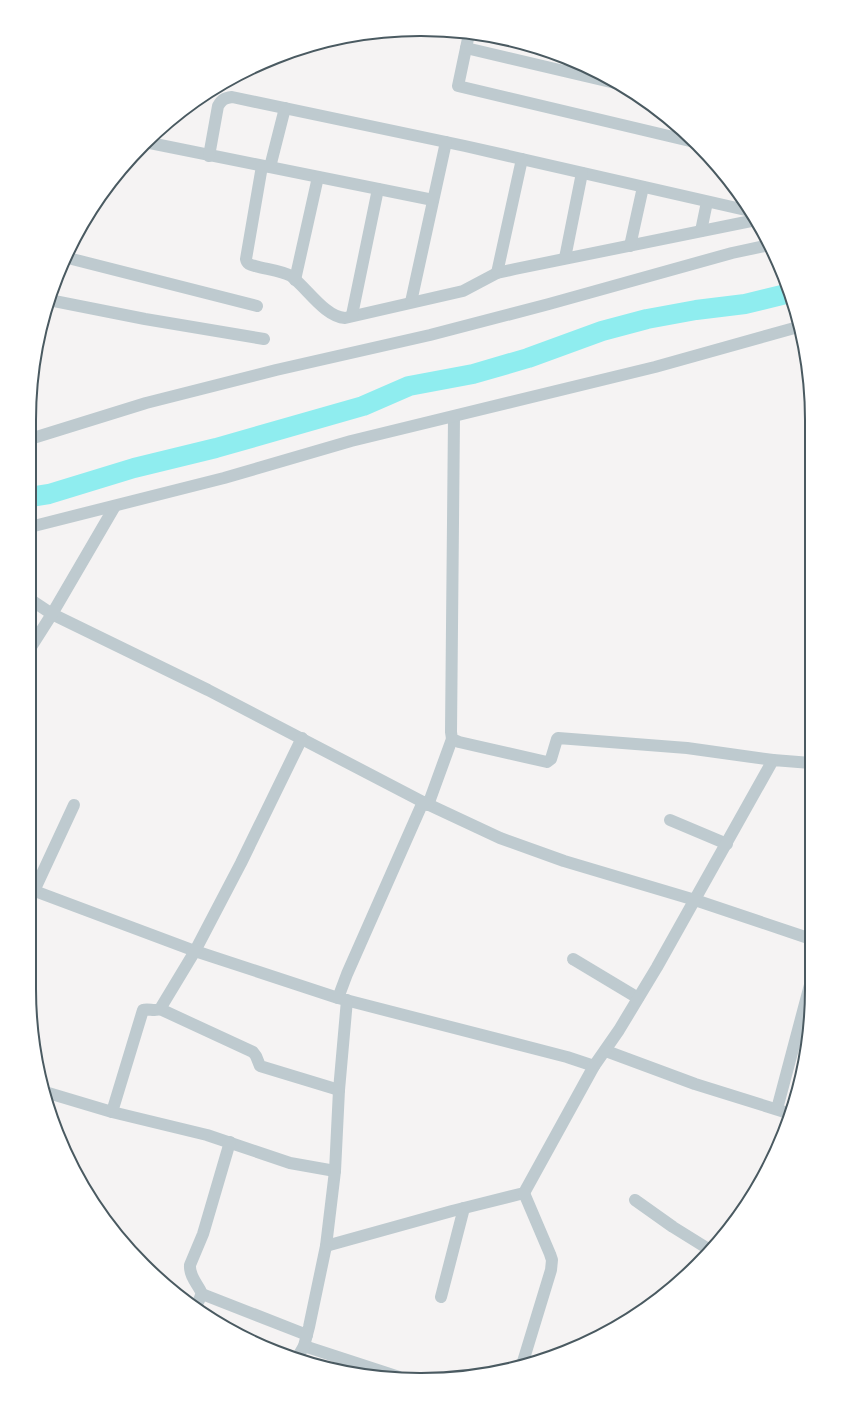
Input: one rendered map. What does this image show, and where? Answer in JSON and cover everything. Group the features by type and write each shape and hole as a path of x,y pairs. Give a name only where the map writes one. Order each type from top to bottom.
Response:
{"street":[{"path":"468,39 458,86 681,138"},
{"path":"466,48 595,78"},
{"path":"209,156 218,106 220,101 225,98 232,97 446,142 741,209"},
{"path":"285,108 266,167 246,259 250,265 290,276 329,312 338,318 345,318 352,315 463,291 497,273 749,221"},
{"path":"411,302 446,142"},
{"path":"154,144 433,200"},
{"path":"497,273 522,159"},
{"path":"565,258 582,173"},
{"path":"295,280 318,177"},
{"path":"630,246 643,187"},
{"path":"352,315 378,189"},
{"path":"701,231 707,202"},
{"path":"36,437 146,403 276,370 437,333 732,253 763,246"},
{"path":"72,259 257,306"},
{"path":"55,301 264,340"},
{"path":"36,526 224,478 351,441 454,417 580,384 655,367 794,328"},
{"path":"299,1354 305,1340 326,1246 334,1171 339,1090 342,999 347,974 426,804 452,739 454,417"},
{"path":"36,639 115,506"},
{"path":"36,603 52,614 302,738 426,804 500,838 564,861 695,900 805,937"},
{"path":"112,1112 143,1010 154,1011 160,1009 195,951 241,863 302,738"},
{"path":"452,739 459,742 547,762 551,759 558,738 687,748 773,760 805,763"},
{"path":"326,1246 524,1193 594,1066 606,1050 638,998 727,844 773,760"},
{"path":"36,884 74,805"},
{"path":"670,820 727,844"},
{"path":"36,891 195,951 342,999 567,1057 594,1066"},
{"path":"573,959 638,998"},
{"path":"777,1109 804,1006"},
{"path":"160,1009 253,1052 260,1066 339,1090"},
{"path":"606,1050 695,1084 785,1112"},
{"path":"51,1094 112,1112 230,1142 290,1163 334,1171"},
{"path":"230,1142 203,1234 190,1265 192,1277 202,1294 305,1340 384,1371"},
{"path":"524,1193 550,1254 552,1264 524,1359"},
{"path":"635,1200 673,1228 705,1247"},
{"path":"442,1297 464,1208"},
{"path":"198,1302 202,1294"}],"waterway":[{"path":"36,496 49,494 134,468 216,448 363,406 409,386 473,374 528,358 602,331 647,319 696,310 745,304 784,294"}]}
